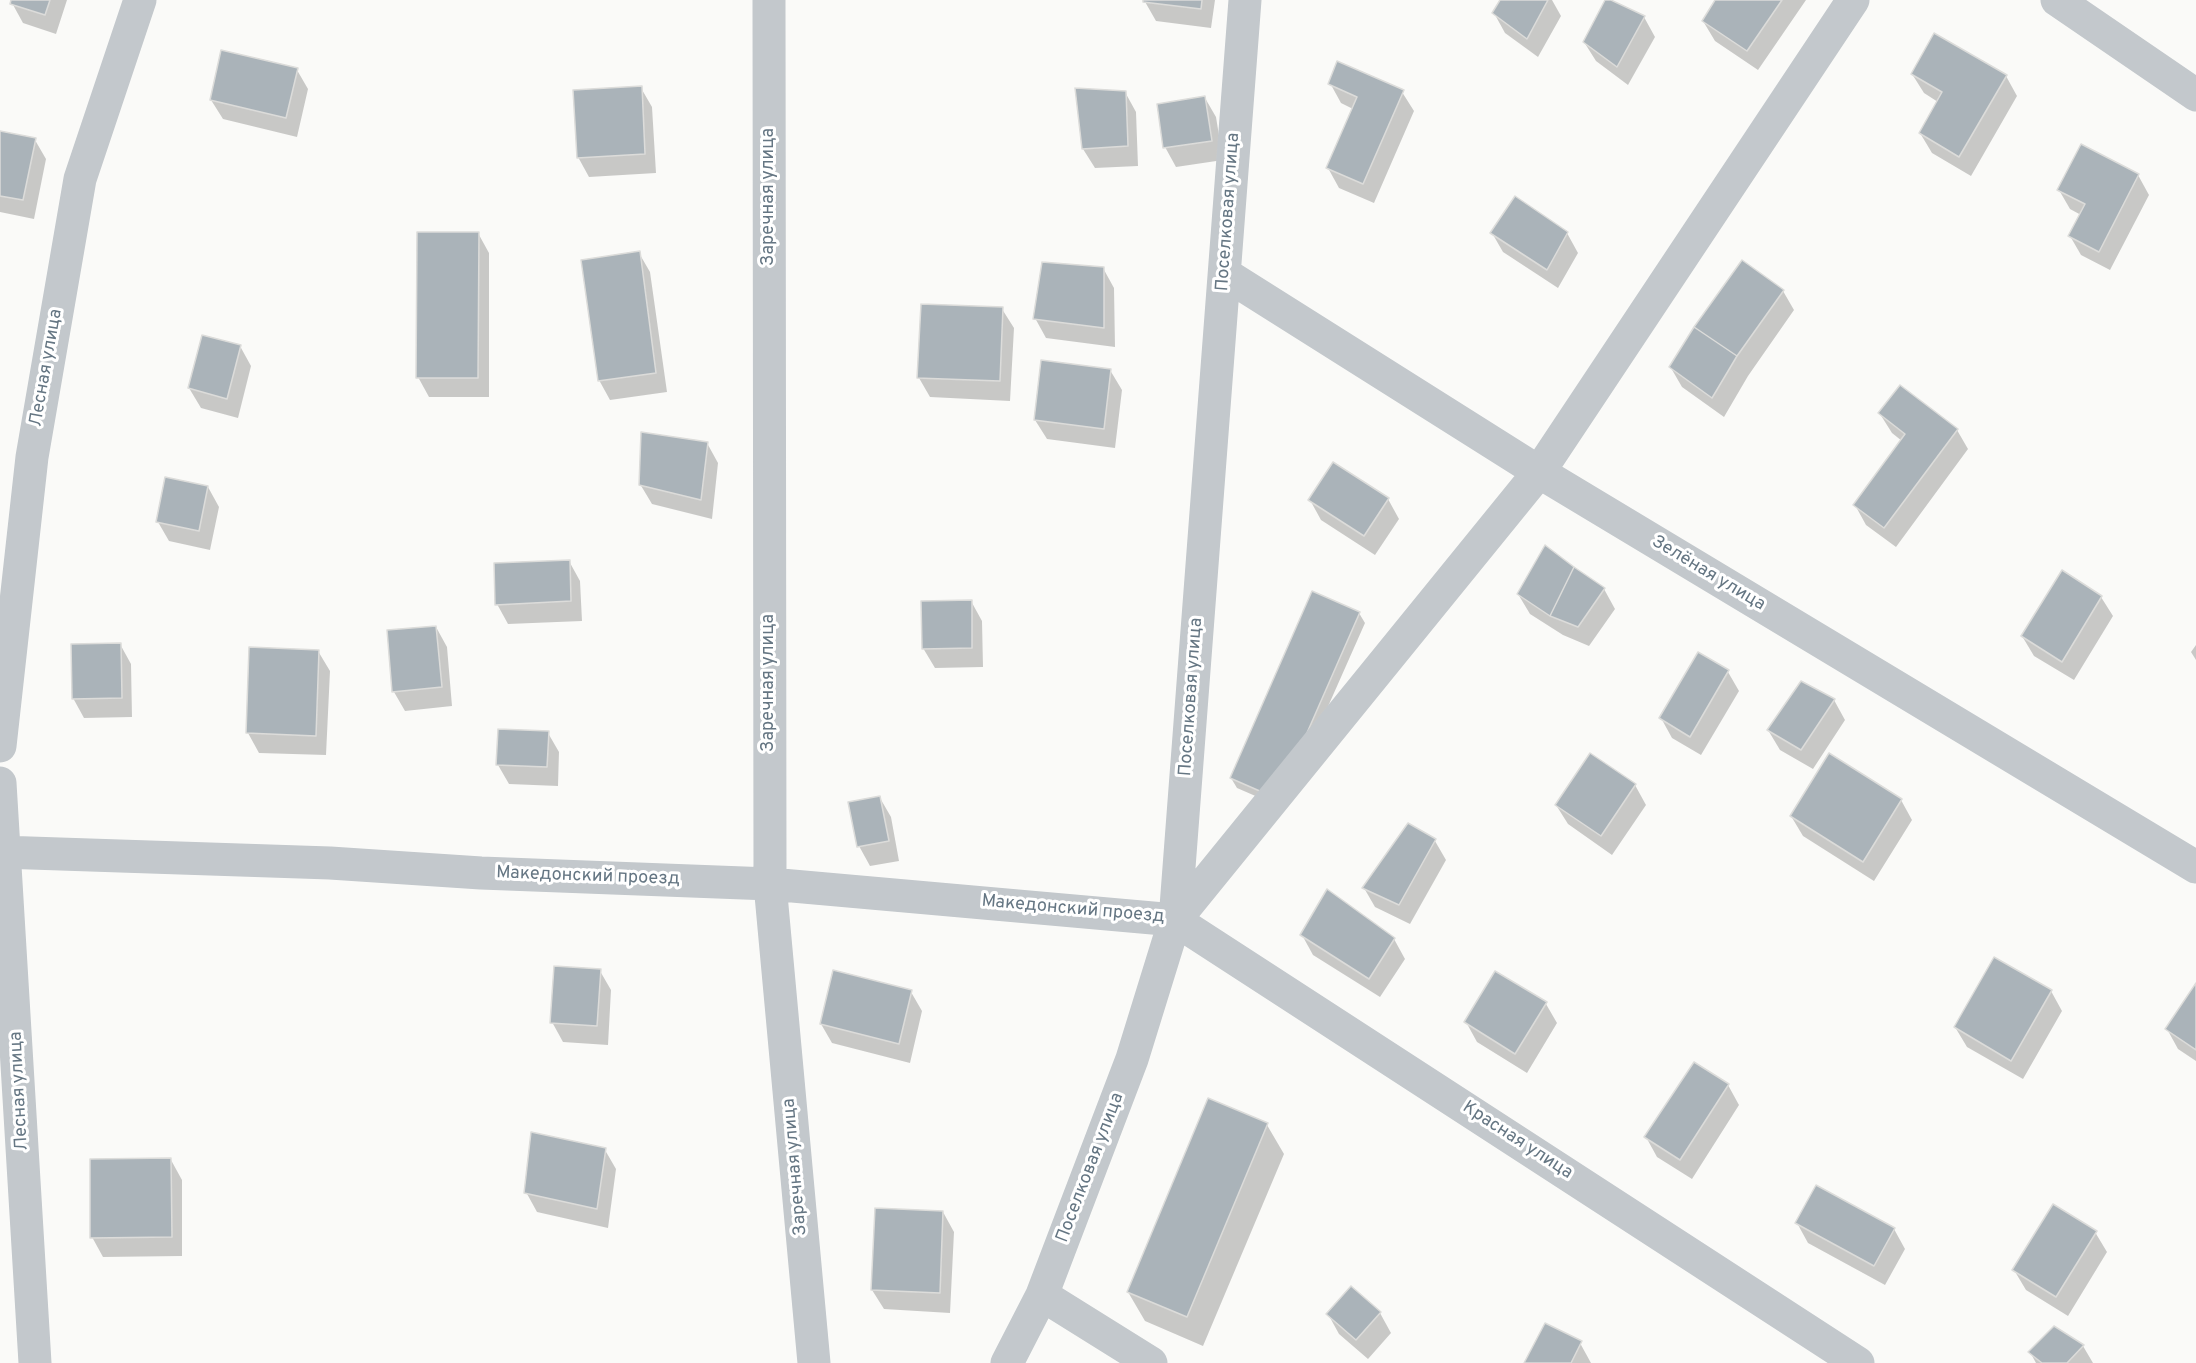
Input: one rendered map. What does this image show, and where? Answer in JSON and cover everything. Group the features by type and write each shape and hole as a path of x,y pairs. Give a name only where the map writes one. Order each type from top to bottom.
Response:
{"street":[{"name":"Лесная улица","path":"0,746 32,457 80,179 140,0"},
{"name":"Заречная улица","path":"769,0 770,884 814,1363"},
{"name":"Поселковая улица","path":"1006,1363 1042,1295 1132,1059 1175,920 1245,0"},
{"path":"1175,920 1539,472 1853,0"},
{"path":"2057,0 2196,94"},
{"name":"Зелёная улица","path":"1225,274 1539,472 2196,867"},
{"name":"Лесная улица","path":"0,783 2,852 35,1363"},
{"name":"Македонский проезд","path":"2,852 330,863 481,873 770,884 1175,920"},
{"name":"Красная улица","path":"1175,920 1858,1363"},
{"path":"1042,1295 1151,1363"}],"building":[{"path":"11,0 50,0 45,15 10,4"},
{"path":"1143,0 1202,0 1201,9 1143,2"},
{"path":"1500,0 1548,0 1527,39 1492,13"},
{"path":"1605,0 1611,0 1645,16 1617,67 1583,42"},
{"path":"1715,0 1782,0 1747,51 1702,21"},
{"path":"1934,33 2007,75 1959,157 1919,133 1942,92 1911,74"},
{"path":"221,50 298,68 286,118 210,100"},
{"path":"1337,61 1404,90 1363,184 1326,168 1357,97 1328,84"},
{"path":"642,86 645,154 577,158 573,90"},
{"path":"1075,88 1126,91 1128,146 1082,149"},
{"path":"1205,96 1212,141 1163,148 1157,104"},
{"path":"0,131 36,138 23,200 0,196"},
{"path":"2081,144 2139,174 2099,252 2068,236 2085,204 2057,190"},
{"path":"1515,196 1568,232 1547,270 1490,233"},
{"path":"417,232 479,232 478,378 416,378"},
{"path":"640,251 656,373 598,381 581,260"},
{"path":"1742,260 1784,290 1737,356 1694,327"},
{"path":"1042,262 1104,267 1104,328 1033,319"},
{"path":"921,304 1003,307 1000,381 917,378"},
{"path":"1694,327 1737,356 1712,398 1669,367"},
{"path":"202,335 241,345 227,399 188,388"},
{"path":"1041,360 1111,369 1104,429 1034,420"},
{"path":"1900,385 1958,429 1884,528 1853,505 1905,434 1878,413"},
{"path":"641,432 708,442 701,500 639,485"},
{"path":"1333,462 1389,498 1364,536 1308,500"},
{"path":"165,477 208,486 199,531 156,522"},
{"path":"1545,545 1574,567 1550,616 1517,594"},
{"path":"570,560 571,601 495,605 494,563"},
{"path":"1574,567 1605,588 1578,627 1550,616"},
{"path":"2062,570 2102,596 2062,662 2021,636"},
{"path":"1312,591 1360,612 1278,799 1230,778"},
{"path":"972,600 972,648 922,649 921,601"},
{"path":"436,626 442,687 392,692 387,630"},
{"path":"121,643 122,698 72,699 71,644"},
{"path":"249,647 319,650 316,736 246,733"},
{"path":"1698,652 1729,670 1690,737 1659,718"},
{"path":"1801,681 1835,699 1801,750 1767,730"},
{"path":"498,729 549,731 547,767 496,765"},
{"path":"1590,753 1636,784 1601,836 1555,805"},
{"path":"1829,753 1902,799 1863,862 1790,816"},
{"path":"880,796 889,841 857,847 848,802"},
{"path":"1408,823 1436,839 1399,905 1362,888"},
{"path":"1327,889 1395,938 1369,979 1300,935"},
{"path":"1994,957 2052,990 2011,1061 1954,1027"},
{"path":"554,966 601,969 597,1026 550,1023"},
{"path":"833,970 912,990 899,1044 820,1024"},
{"path":"1495,971 1547,1002 1515,1054 1464,1022"},
{"path":"2196,983 2196,1050 2165,1029"},
{"path":"1694,1062 1729,1084 1680,1160 1644,1137"},
{"path":"1208,1098 1268,1123 1187,1317 1127,1292"},
{"path":"531,1132 606,1148 597,1209 524,1193"},
{"path":"171,1158 172,1237 90,1238 90,1159"},
{"path":"1816,1185 1895,1228 1874,1266 1795,1223"},
{"path":"2053,1204 2097,1231 2056,1297 2012,1270"},
{"path":"875,1208 943,1211 940,1293 871,1290"},
{"path":"1351,1286 1381,1312 1356,1340 1326,1314"},
{"path":"1545,1323 1582,1341 1571,1363 1524,1363"},
{"path":"2054,1326 2084,1345 2067,1363 2042,1363 2028,1352"}]}
